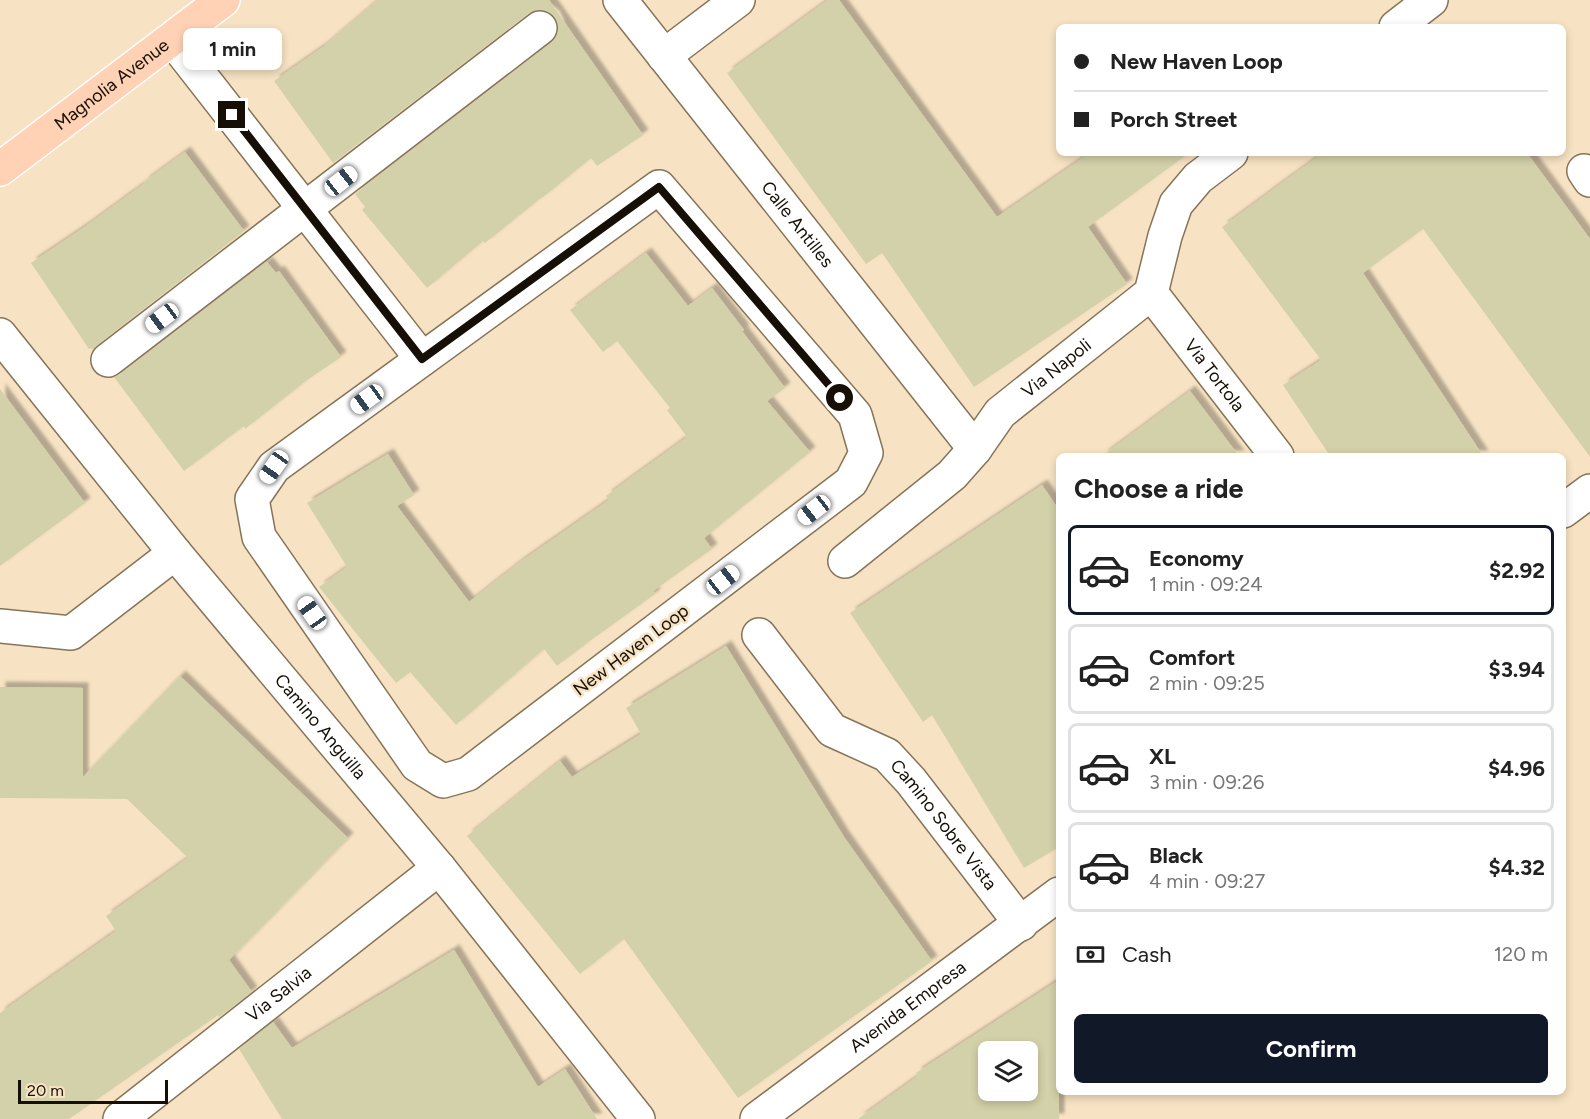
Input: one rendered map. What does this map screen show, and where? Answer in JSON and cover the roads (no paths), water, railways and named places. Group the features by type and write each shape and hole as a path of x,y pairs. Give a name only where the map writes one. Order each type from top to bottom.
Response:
{"main road":[{"name":"Magnolia Avenue","path":"0,170 223,0"}],"street":[{"name":"Calle Antilles","path":"620,0 975,449"},
{"path":"664,56 738,0"},
{"path":"1400,24 1431,0"},
{"path":"108,360 540,28"},
{"path":"172,39 422,359"},
{"path":"1151,292 1165,236 1176,204 1198,178 1227,156"},
{"name":"New Haven Loop","path":"659,187 855,415 866,453 850,482 468,774 443,782 417,765 260,537 252,499 274,467 422,359 659,187"},
{"name":"Via Napoli","path":"845,561 952,475 975,449 1000,413 1151,292"},
{"name":"Via Tortola","path":"1151,292 1275,453"},
{"name":"Camino Anguilla","path":"0,336 175,553 439,868 638,1119"},
{"path":"1566,509 1590,491"},
{"path":"0,626 71,633 175,553"},
{"name":"Camino Sobre Vista","path":"759,635 832,730 887,755 911,781 1021,924"},
{"name":"Via Salvia","path":"120,1119 439,868"},
{"name":"Avenida Empresa","path":"757,1119 1056,896"}]}
